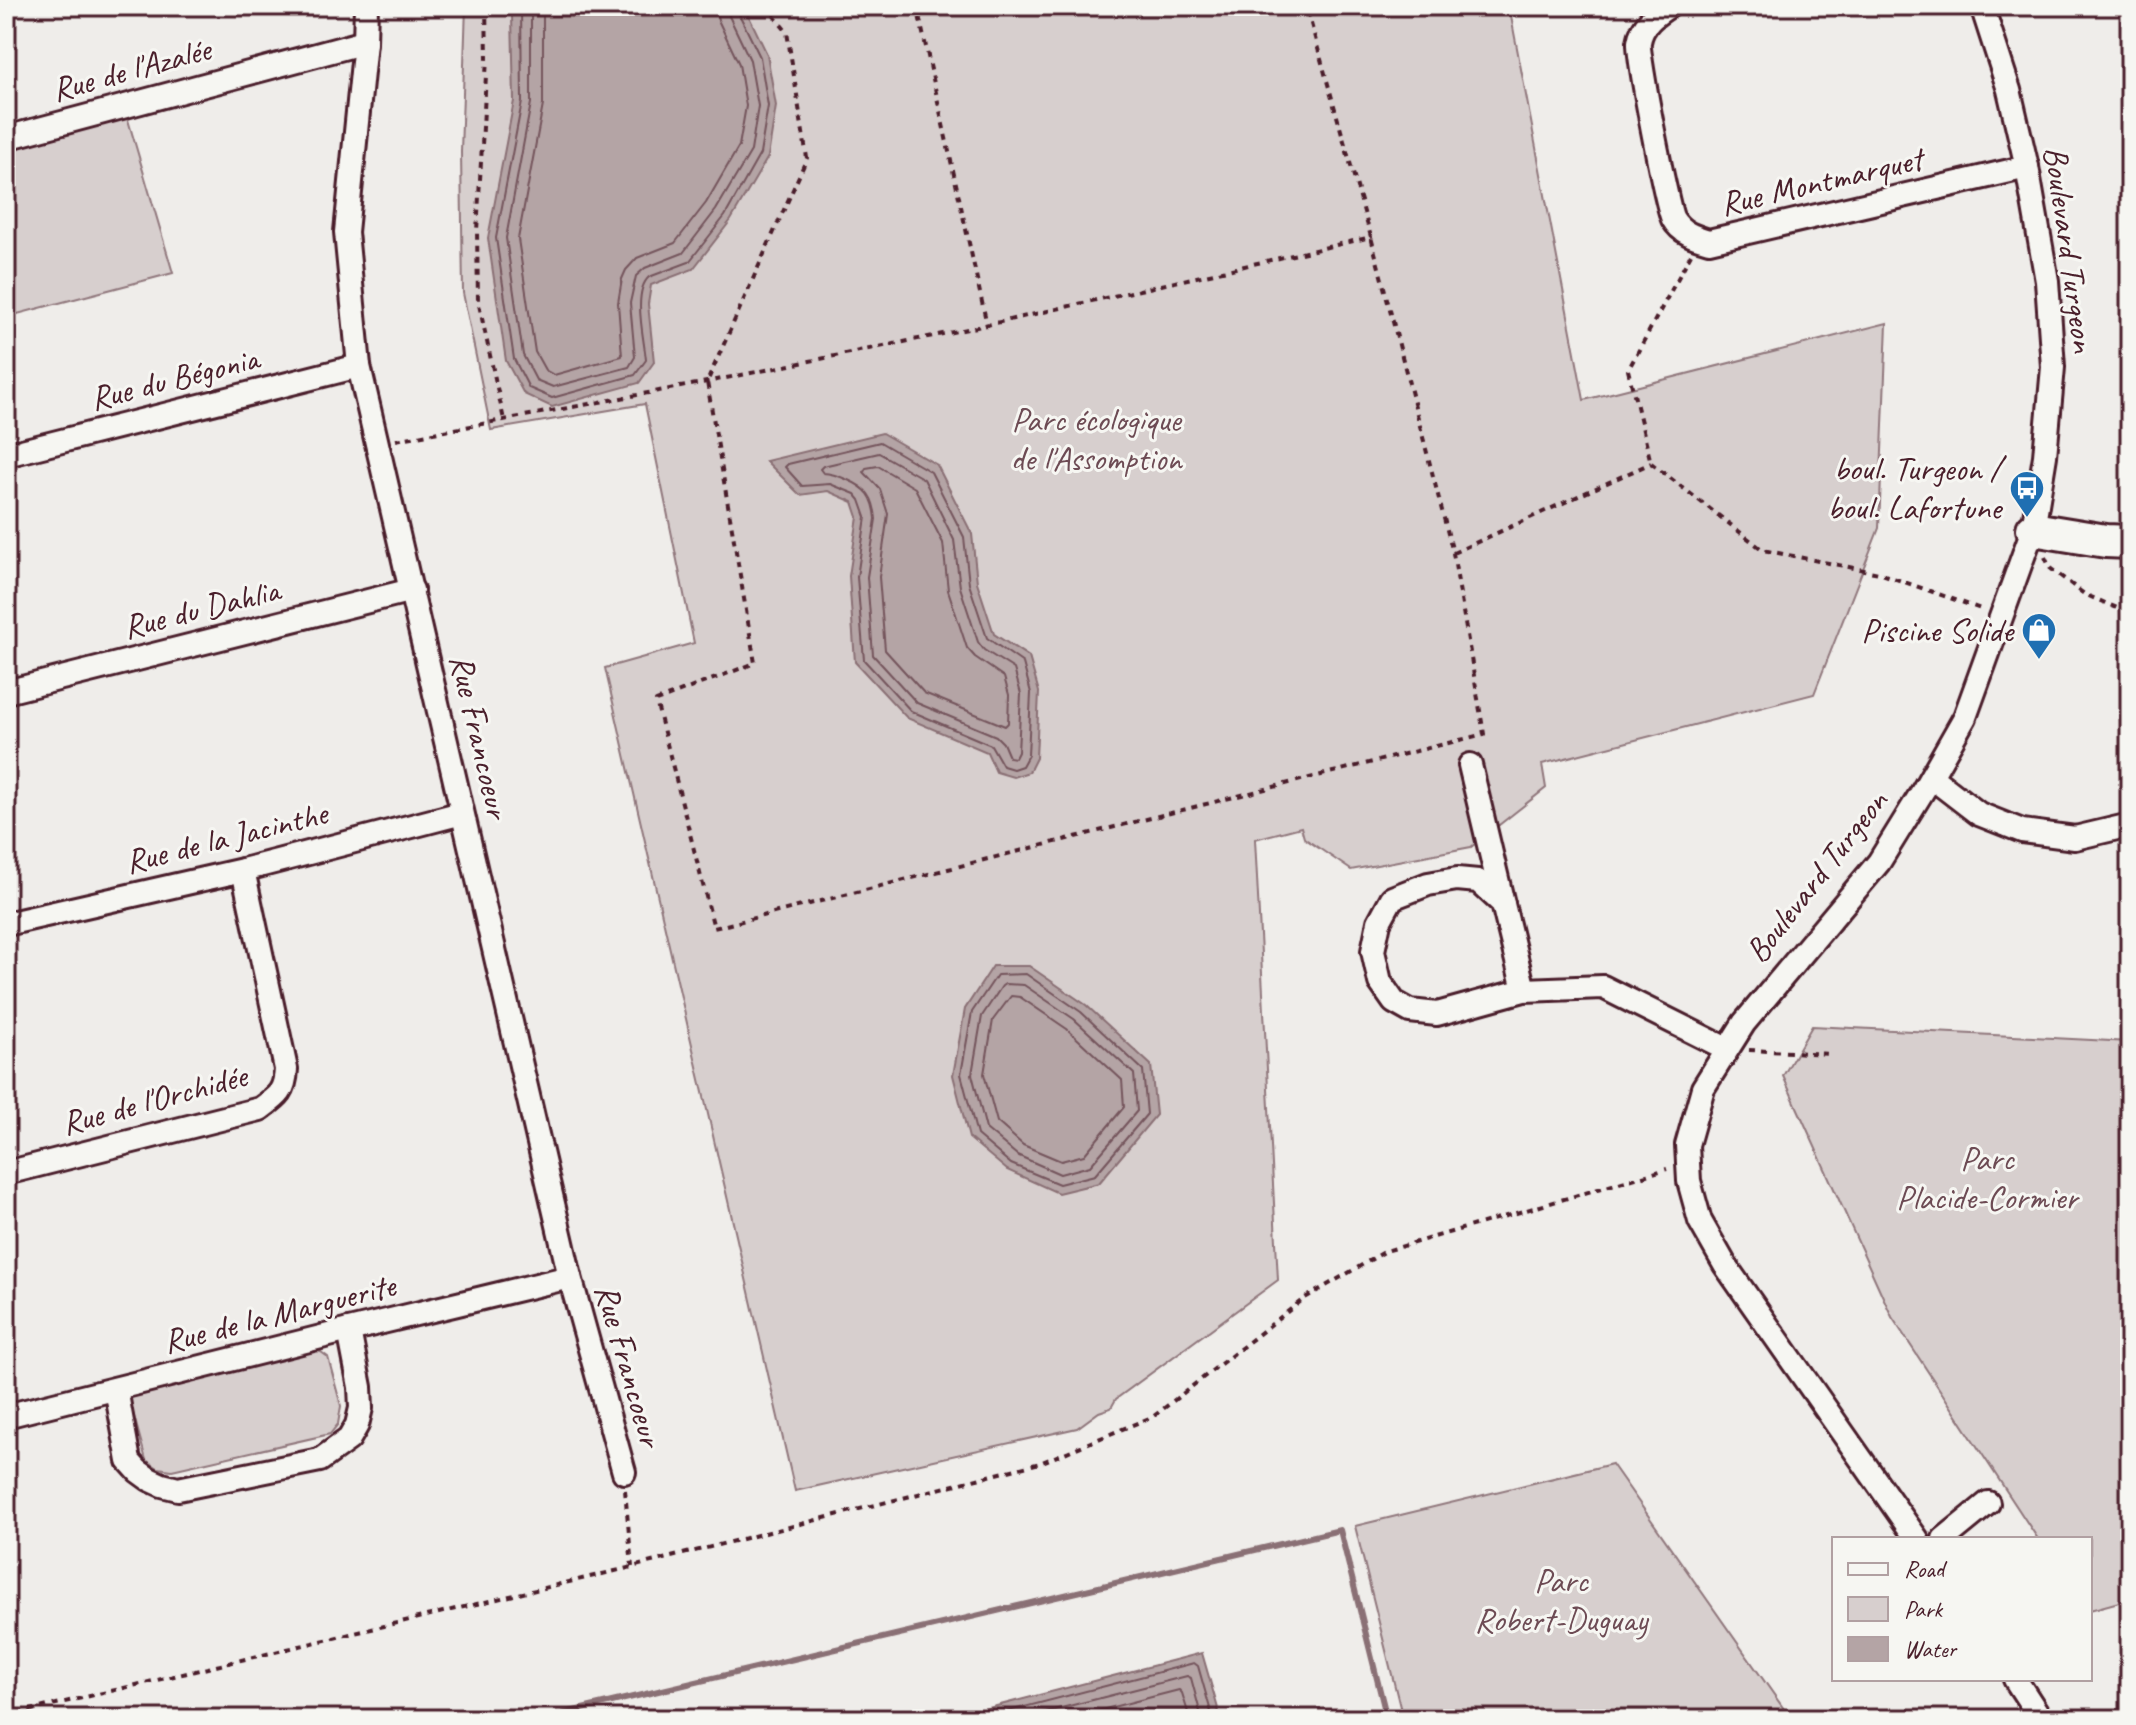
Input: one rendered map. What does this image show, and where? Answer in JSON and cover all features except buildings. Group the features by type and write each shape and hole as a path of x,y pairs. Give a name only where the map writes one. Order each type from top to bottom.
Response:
{"street":[{"name":"Rue Francoeur","path":"366,6 346,232 359,366 570,1277 624,1472"},
{"name":"Rue Montmarquet","path":"1669,6 1649,19 1638,44 1672,218 1688,235 1709,241 2027,167"},
{"name":"Boulevard Turgeon","path":"1916,1537 1725,1265 1700,1221 1689,1181 1687,1145 1703,1088 1727,1049 1744,1023 1879,862 1965,717 2033,529 2045,456 2053,367 2047,281 2027,167 2009,90 1982,6"},
{"name":"Rue de l'Azalée","path":"6,138 365,42"},
{"name":"Rue du Bégonia","path":"6,455 359,366"},
{"path":"2033,529 2130,542"},
{"name":"Rue du Dahlia","path":"6,692 412,590"},
{"path":"1470,765 1524,990"},
{"path":"1931,777 1979,814 2022,831 2075,838 2130,825"},
{"name":"Rue de la Jacinthe","path":"6,924 243,870 462,813"},
{"name":"Rue de l'Orchidée","path":"6,1173 260,1109 277,1097 285,1084 286,1069 243,870"},
{"path":"1503,904 1478,881 1457,879 1428,884 1392,898 1379,922 1373,951 1380,982 1394,1002 1410,1011 1437,1014 1524,990 1603,987 1727,1049"},
{"name":"Rue de la Marguerite","path":"6,1416 570,1277"},
{"path":"116,1389 129,1461 138,1471 162,1485 178,1489 320,1460 349,1439 357,1425 361,1408 349,1330"},
{"path":"1946,1537 1988,1503"},
{"path":"2016,1681 2041,1719"}],"path":[{"path":"486,6 487,58 477,231 478,300 504,420"},
{"path":"766,6 787,32 807,158 707,382 755,663 656,701 714,928 1484,734 1453,553 1371,237 1306,6"},
{"path":"917,6 987,325"},
{"path":"378,443 707,382 987,325 1371,237"},
{"path":"1697,238 1628,370 1651,463 1763,550 1879,573 2001,616"},
{"path":"1453,553 1651,463"},
{"path":"1727,1049 1830,1054"},
{"path":"6,1716 632,1567 1040,1463 1154,1416 1305,1298 1386,1251 1688,1163"},
{"path":"624,1472 632,1567"}],"green space":[{"name":"Parc écologique de l'Assomption","path":"466,6 1509,6 1584,400 1887,323 1879,528 1814,694 1542,764 1546,788 1471,847 1351,870 1304,838 1301,827 1255,839 1278,1280 1116,1399 1111,1408 1099,1412 1077,1428 795,1491 605,668 694,643 645,404 491,430 463,293 461,152"},
{"path":"124,106 173,273 6,317 6,138"},
{"name":"Parc Placide-Cormier","path":"1812,1026 2130,1042 2130,1599 2092,1609 2092,1537 2037,1537 1892,1317 1783,1076"},
{"path":"308,1349 328,1357 341,1406 338,1424 330,1434 172,1470 158,1468 146,1460 129,1398 136,1390"},
{"name":"Parc Robert-Duguay","path":"1612,1464 1791,1719 1403,1719 1355,1526"}],"water":[{"path":"514,6 744,6 767,54 776,106 768,157 731,220 693,269 651,285 648,304 654,362 639,383 552,407 524,394 506,361 488,238 514,101"},
{"path":"882,433 937,465 972,534 977,582 994,634 1029,657 1039,692 1036,758 1029,772 1013,777 996,772 987,752 907,718 855,662 849,576 858,517 853,502 828,491 800,495 766,461"},
{"path":"993,966 1029,966 1086,1005 1151,1065 1156,1115 1099,1183 1058,1193 1007,1170 969,1138 953,1075 965,1009"},
{"path":"1202,1653 1221,1719 946,1719"}],"waterway":[{"path":"540,1719 1340,1530 1387,1719"}],"place":[{"name":"boul. Turgeon / boul. Lafortune","path":"2027,519"},
{"name":"Piscine Solide","path":"2039,661"}]}
